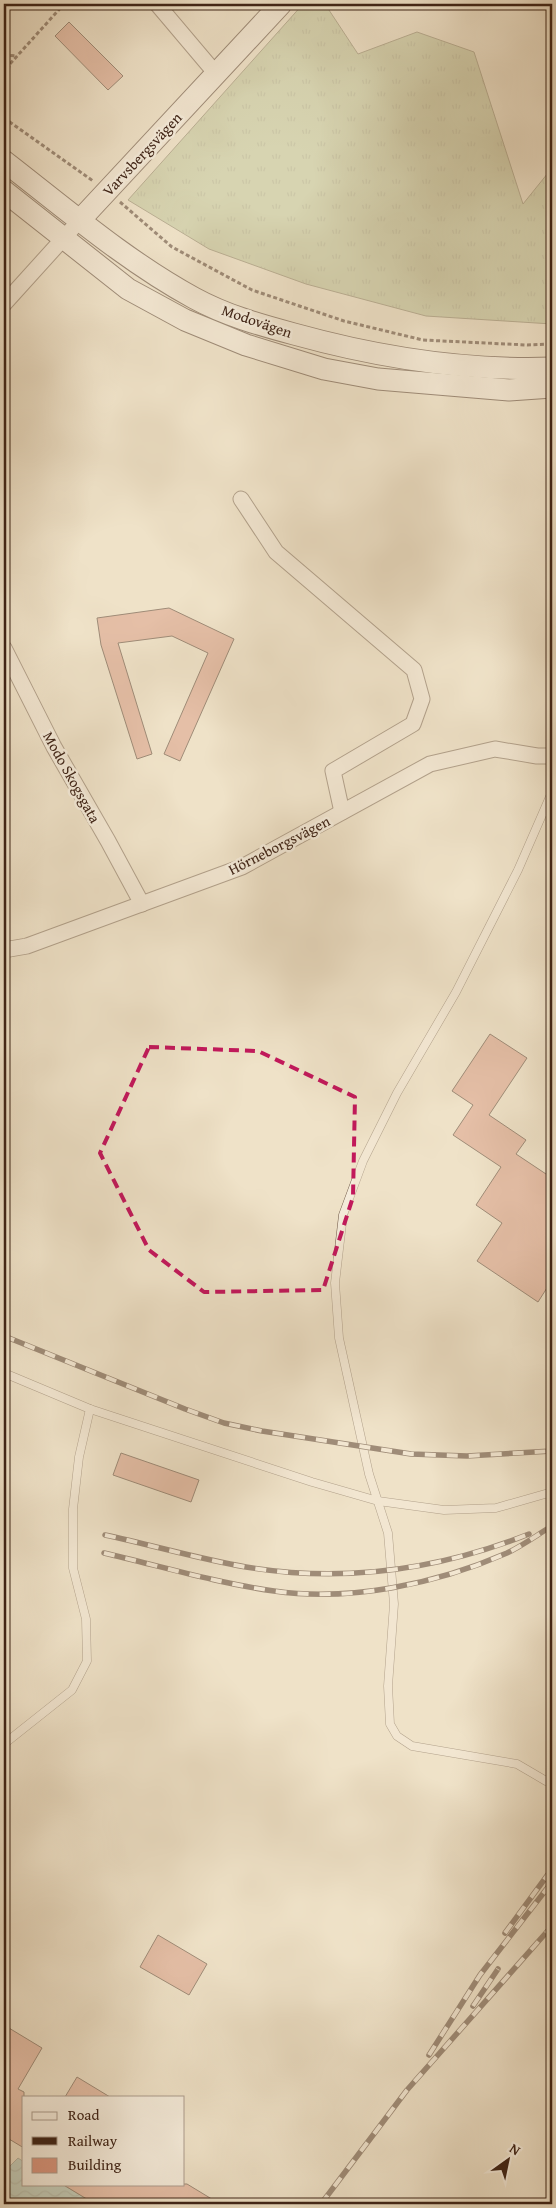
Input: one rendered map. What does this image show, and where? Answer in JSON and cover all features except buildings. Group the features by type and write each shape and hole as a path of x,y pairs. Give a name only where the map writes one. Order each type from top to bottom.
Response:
{"main road":[{"name":"Varvsbergsvägen","path":"80,220 217,75 281,4"},
{"name":"Modovägen","path":"4,161 141,266 196,299 254,323 328,343 383,354 514,369 552,368"},
{"name":"Modovägen","path":"4,190 128,289 185,320 246,345 324,369 378,379 509,390 552,387"}],"street":[{"path":"157,4 217,75"},
{"name":"Varvsbergsvägen","path":"4,304 80,220"},
{"path":"241,500 276,552 414,670 422,699 413,724 333,771 342,812"},
{"name":"Modo Skogsgata","path":"4,648 54,747 142,904"},
{"name":"Hörneborgsvägen","path":"4,950 27,946 242,867 430,764 495,749 537,756 552,756"}],"lane":[{"path":"546,1781 517,1764 412,1746 397,1736 390,1724 388,1686 394,1604 388,1533 365,1457 339,1338 335,1283 343,1215 363,1161 398,1092 456,992 518,870 552,792"},
{"path":"4,1373 90,1409 312,1482 378,1501 444,1510 496,1508 552,1492"},
{"path":"4,1744 72,1690 87,1661 86,1619 73,1568 73,1509 79,1457 90,1409"}],"path":[{"path":"4,102 9,65 64,4"},
{"path":"4,54 17,56"},
{"path":"4,118 107,192 172,247 252,290 344,320 423,340 528,345 552,344"}],"highlighted area":[{"path":"149,1047 258,1051 355,1097 353,1197 323,1290 204,1292 149,1250 100,1153"}],"green space":[{"path":"303,4 325,4 358,54 417,32 474,52 523,204 552,168 552,324 426,316 306,284 209,249 128,200"}],"water":[{"path":"18,2158 22,2161 22,2186 65,2186 95,2204 4,2204 4,2172"}],"railway":[{"path":"4,1336 185,1409 224,1423 262,1431 411,1454 467,1456 552,1451"},
{"path":"104,1553 253,1588 303,1594 332,1594 392,1588 451,1574 507,1553 552,1526"},
{"path":"105,1535 246,1567 318,1574 389,1570 425,1564 460,1557 529,1534"},
{"path":"505,1933 552,1869"},
{"path":"429,2055 480,1975 552,1882"},
{"path":"321,2204 407,2090 552,1926"},
{"path":"473,2006 498,1969"}]}
